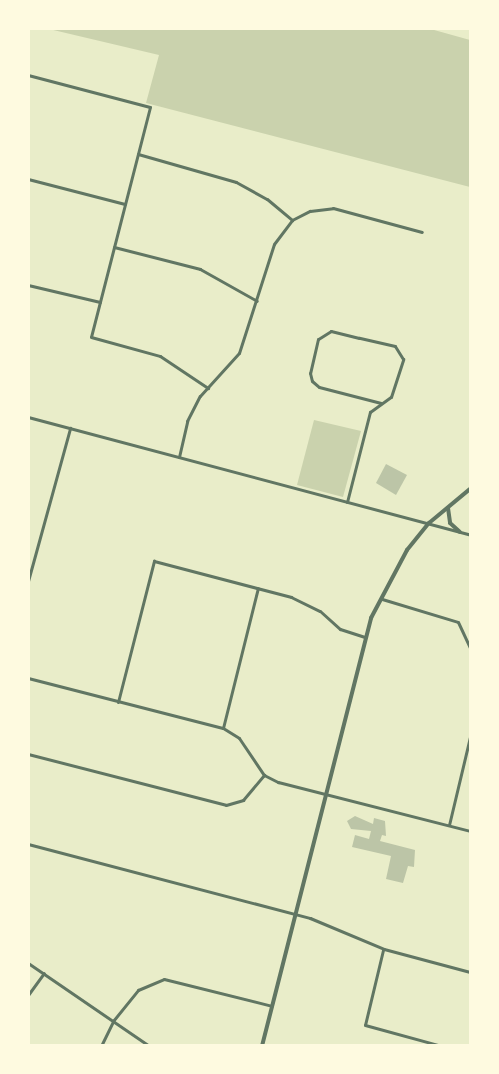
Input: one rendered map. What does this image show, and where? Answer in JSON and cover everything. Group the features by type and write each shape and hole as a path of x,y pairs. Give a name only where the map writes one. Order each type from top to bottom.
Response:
{"street":[{"path":"28,75 150,107 92,335 160,356 208,388"},
{"path":"138,154 236,182 267,199 292,220"},
{"path":"28,179 125,204"},
{"path":"179,457 191,412 208,388 239,353 274,244 292,220 310,210 333,208 422,232"},
{"path":"114,248 200,269 257,301"},
{"path":"28,285 100,302"},
{"path":"347,502 370,412 392,397 403,359 395,346 331,331 318,339 310,373 312,381 319,387 381,403"},
{"path":"28,417 471,535"},
{"path":"28,581 70,428"},
{"path":"262,1046 365,637 380,598 407,550 429,524 471,489"},
{"path":"448,508 449,520 460,532"},
{"path":"118,702 154,561 303,601 340,629 365,637"},
{"path":"223,728 258,588"},
{"path":"380,598 458,622 471,648"},
{"path":"28,678 223,728 239,738 264,775 471,831"},
{"path":"448,825 471,737"},
{"path":"28,754 226,805 243,800 264,775"},
{"path":"28,844 326,923 384,949 471,972"},
{"path":"384,949 365,1025 442,1046"},
{"path":"28,963 149,1046"},
{"path":"28,995 44,973"},
{"path":"101,1046 113,1021 138,990 164,979 272,1006"}],"green space":[{"path":"427,28 470,40 470,187 146,103 159,55 49,29"},
{"path":"314,420 361,431 343,497 297,485"}],"building":[{"path":"386,464 407,475 396,495 376,483"},
{"path":"355,816 373,824 374,818 385,821 386,836 382,835 380,841 415,850 414,867 408,866 403,883 386,879 391,856 352,847 355,835 369,839 371,831 351,829 347,821"}]}
